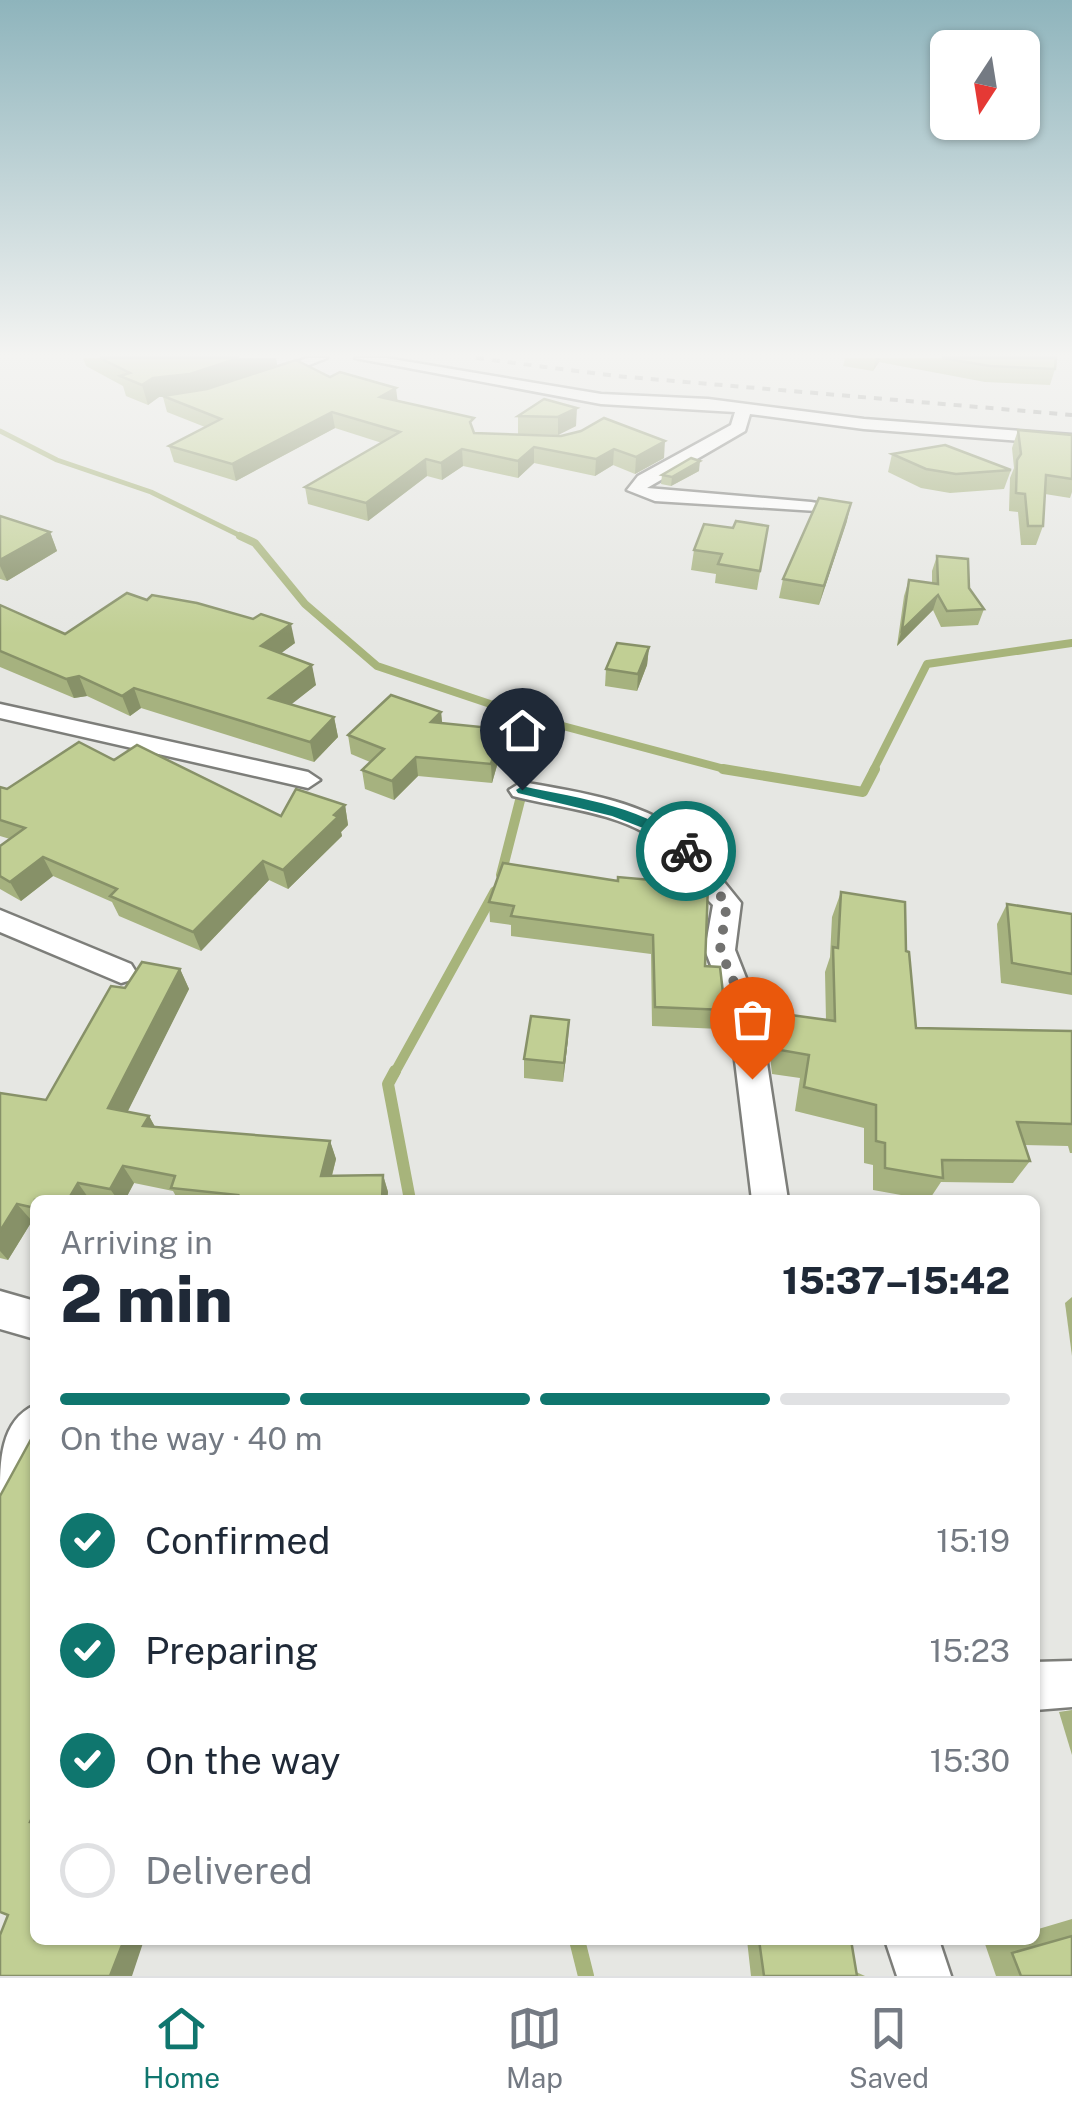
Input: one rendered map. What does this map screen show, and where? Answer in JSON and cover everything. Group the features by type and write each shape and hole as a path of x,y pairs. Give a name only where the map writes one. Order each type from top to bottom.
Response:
{"street":[{"path":"698,450 644,480 636,490 654,496 812,507"},
{"path":"0,711 308,780"},
{"path":"522,790 580,802 648,825 687,852 685,865 691,889 714,889 727,903 720,950 744,1011 769,1195"},
{"path":"0,920 120,972"},
{"path":"0,1310 30,1319"},
{"path":"0,1477 30,1432"},
{"path":"1040,1686 1072,1684"},
{"path":"914,1945 924,1976"}],"building":[{"path":"184,450 259,450 232,464"},
{"path":"369,450 460,450 441,463 426,459 366,503 305,487"},
{"path":"468,450 530,450 518,461"},
{"path":"551,450 612,450 596,459"},
{"path":"617,450 648,450 636,457"},
{"path":"959,450 1011,470 956,474 926,469 892,454"},
{"path":"1021,450 1072,450 1072,479 1046,475 1043,526 1028,526 1025,494 1016,493 1017,460"},
{"path":"691,458 700,461 672,477 662,475"},
{"path":"819,498 851,503 824,586 783,579"},
{"path":"0,516 50,532 0,560"},
{"path":"736,521 768,526 760,571 718,564 722,554 694,550 704,524 733,528"},
{"path":"937,556 968,559 969,588 984,609 947,611 938,595 902,630 909,580 938,584"},
{"path":"127,593 147,600 152,595 197,603 253,619 261,614 291,624 261,646 312,665 269,698 334,717 310,742 134,688 122,696 79,676 66,679 0,651 0,605 65,634"},
{"path":"617,643 649,647 638,674 606,669"},
{"path":"391,695 441,712 431,722 501,729 491,764 416,757 392,781 362,770 384,749 348,735"},
{"path":"79,742 114,760 137,745 281,816 296,789 345,805 334,815 338,817 283,870 263,861 193,932 110,896 117,889 43,857 10,882 0,876 0,846 25,828 0,820 0,787 7,789"},
{"path":"503,863 618,881 618,877 708,885 705,966 720,967 725,1010 655,1007 653,935 511,916 514,906 489,902"},
{"path":"841,892 905,902 906,951 916,1028 1072,1031 1072,1124 1017,1122 1030,1161 942,1160 943,1178 885,1168 885,1143 876,1141 876,1105 804,1087 809,1055 780,1050 776,1013 835,1021 833,947 838,948"},
{"path":"1007,904 1072,914 1072,974 1012,963"},
{"path":"142,962 180,969 108,1108 149,1116 143,1126 330,1141 321,1176 383,1175 382,1195 238,1195 171,1188 175,1176 123,1166 110,1189 78,1183 71,1195 30,1195 30,1207 17,1204 0,1231 0,1093 46,1100 111,986 125,988"},
{"path":"531,1016 569,1020 564,1063 524,1059"},
{"path":"30,1441 30,1945 122,1945 110,1976 0,1976 0,1935 8,1915 0,1912 0,1496"},
{"path":"1072,1936 1072,1976 1021,1976 1012,1953"},
{"path":"760,1945 852,1945 857,1976 764,1976"}],"waterway":[{"path":"38,450 151,492 245,538"},
{"path":"240,536 255,543 305,604 377,666 529,717"},
{"path":"873,771 927,664 1072,643"},
{"path":"528,771 529,717"},
{"path":"529,717 727,770"},
{"path":"501,875 528,769"},
{"path":"727,770 863,792 875,769"},
{"path":"727,770 732,771"},
{"path":"394,1074 495,891"},
{"path":"395,1071 388,1084 409,1195"},
{"path":"578,1945 586,1976"}],"way so far":[{"path":"686,851 691,889 714,889 727,903 720,950 744,1011 752,1079"}],"route":[{"path":"522,790 615,812 648,825 686,851"}]}
